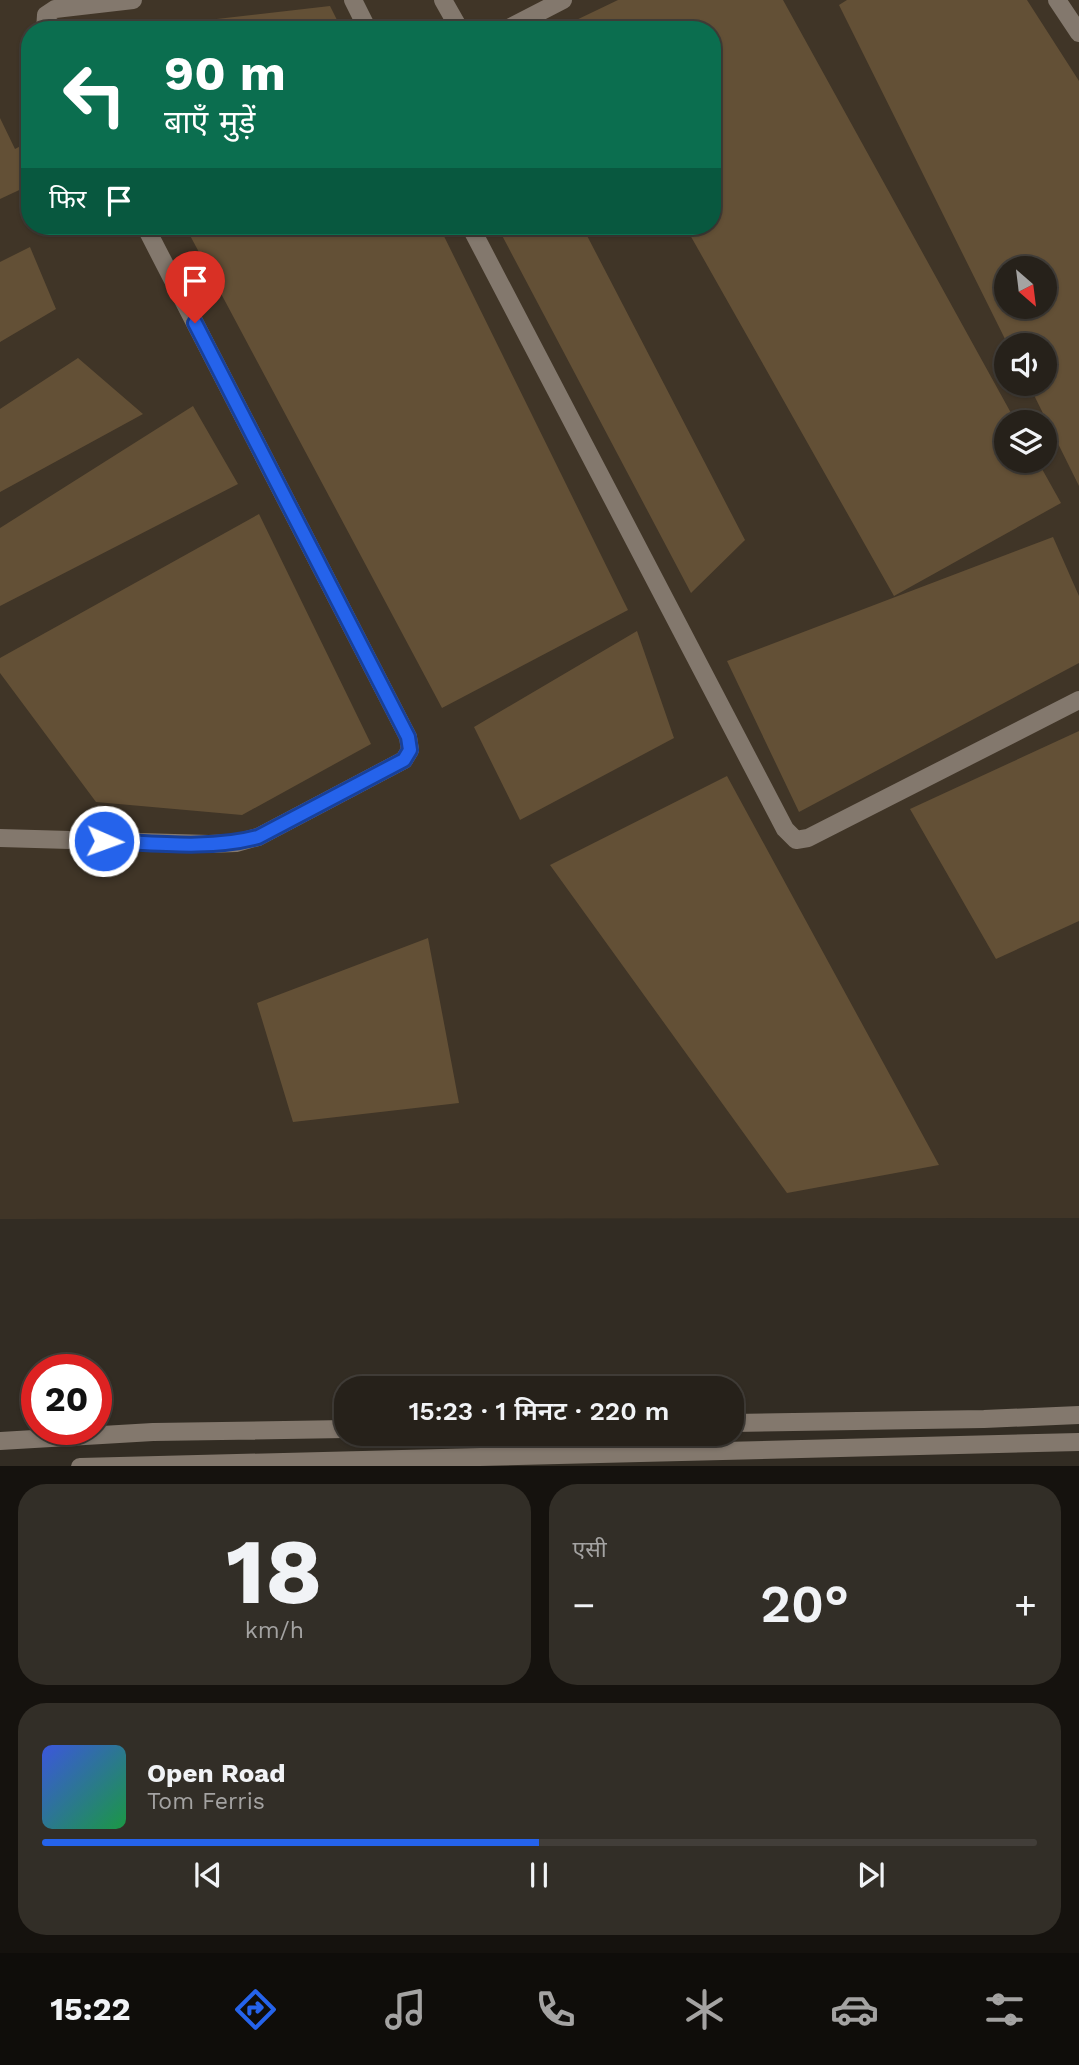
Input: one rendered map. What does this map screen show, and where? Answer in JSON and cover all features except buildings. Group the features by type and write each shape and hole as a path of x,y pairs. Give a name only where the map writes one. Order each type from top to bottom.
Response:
{"street":[{"path":"46,21 46,15 55,9 133,0"},
{"path":"353,0 364,21"},
{"path":"443,0 455,21"},
{"path":"522,21 563,0"},
{"path":"1057,0 1079,33"},
{"path":"0,838 236,843 258,837 404,760 410,750 408,737 150,235"},
{"path":"475,235 785,829 796,840 808,838 1079,700"},
{"path":"744,1423 1079,1415"},
{"path":"0,1441 153,1432 334,1429"},
{"path":"80,1466 393,1462 1079,1442"}],"shaded area":[{"path":"0,0 1079,0 1079,1218 0,1219"}],"route":[{"path":"104,841 209,844 236,843 258,837 404,760 410,750 408,737 195,323"}]}
